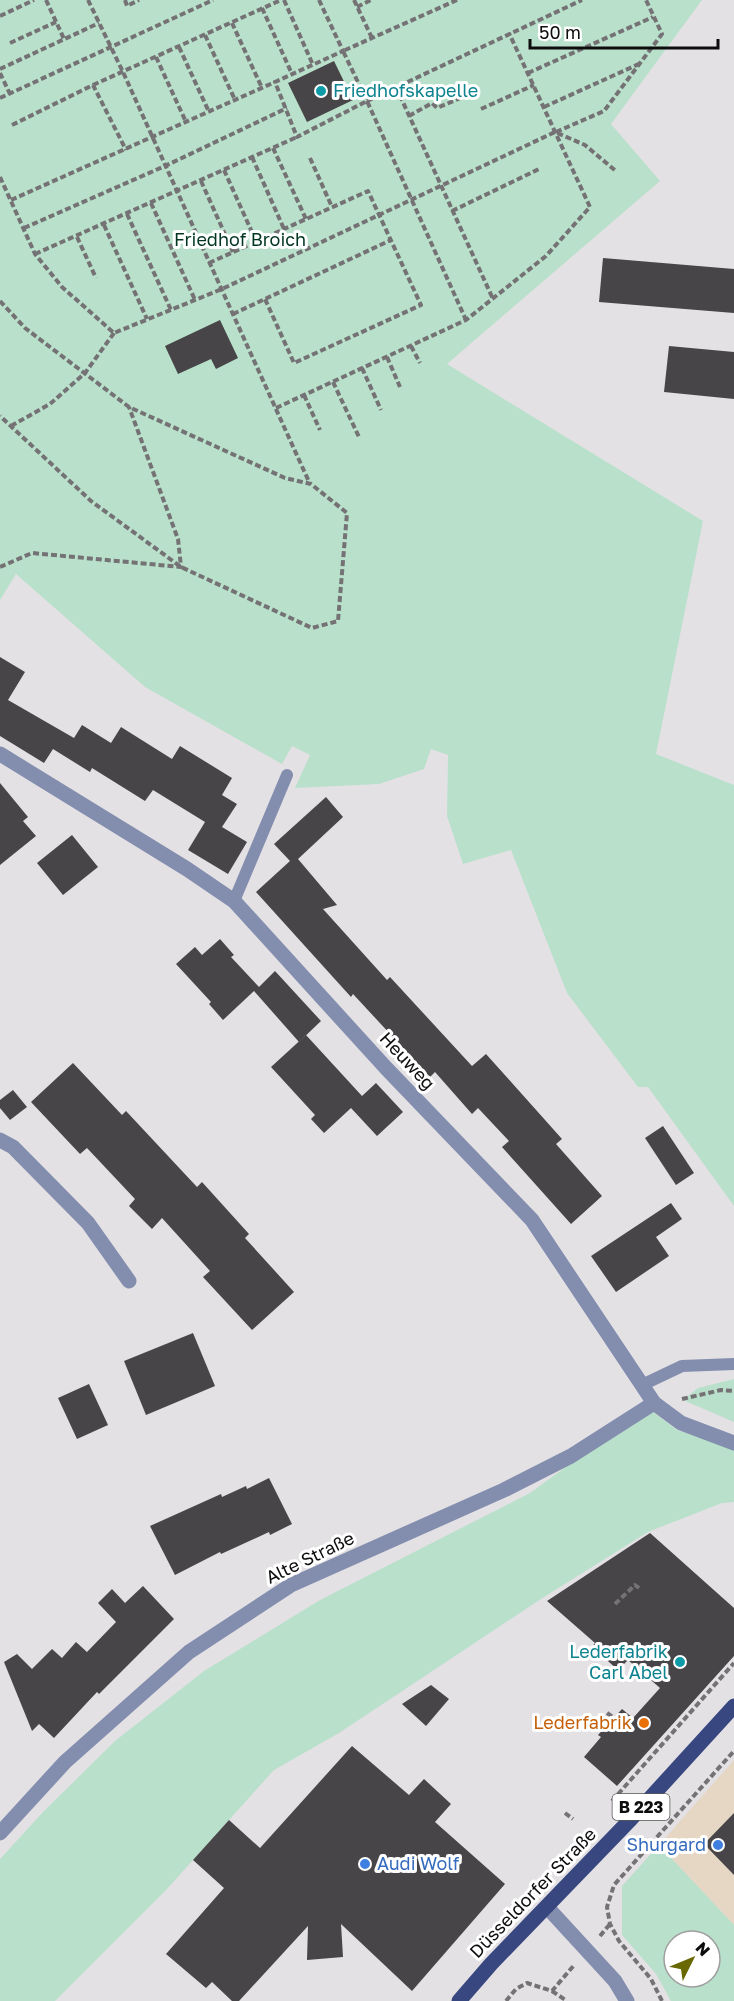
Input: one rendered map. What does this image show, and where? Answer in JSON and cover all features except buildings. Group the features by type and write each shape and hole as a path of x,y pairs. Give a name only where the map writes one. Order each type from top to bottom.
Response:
{"main road":[{"name":"Düsseldorfer Straße","path":"459,2001 491,1964 734,1706"}],"street":[{"name":"Heuweg","path":"0,754 187,869 234,901 386,1068 532,1220 654,1403 681,1423 734,1443"},
{"path":"0,1140 13,1147 88,1223 129,1281"},
{"name":"Alte Straße","path":"0,1833 65,1762 198,1646 291,1586 513,1485 571,1456 654,1403"},
{"path":"547,1907 615,1981 627,2001"}],"lane":[{"path":"234,901 287,775"},
{"path":"642,1385 682,1366 734,1364"}],"path":[{"path":"0,16 34,0"},
{"path":"46,0 64,39"},
{"path":"88,0 310,484"},
{"path":"125,0 127,6 139,0"},
{"path":"0,98 111,49 213,0"},
{"path":"12,125 93,85 282,0 313,65"},
{"path":"319,0 466,320"},
{"path":"354,0 372,38"},
{"path":"357,7 371,0"},
{"path":"11,200 457,0"},
{"path":"35,254 252,158 396,87 582,0"},
{"path":"11,426 50,404 85,373 114,333 222,289 604,111 662,34 646,0"},
{"path":"262,9 292,74"},
{"path":"528,73 653,16"},
{"path":"10,44 56,22"},
{"path":"232,22 262,88"},
{"path":"10,94 0,71 99,23"},
{"path":"276,408 466,320 546,256 590,207 509,33"},
{"path":"205,35 235,100"},
{"path":"179,47 209,112"},
{"path":"156,57 186,122"},
{"path":"544,107 642,62"},
{"path":"275,82 297,137"},
{"path":"93,85 126,150"},
{"path":"481,109 534,85"},
{"path":"396,87 493,299"},
{"path":"409,116 432,104 437,108 465,96"},
{"path":"24,228 165,166 287,108"},
{"path":"555,132 585,145 617,172"},
{"path":"273,148 306,219"},
{"path":"252,158 284,229"},
{"path":"310,158 332,207"},
{"path":"453,211 539,169"},
{"path":"224,170 256,241"},
{"path":"0,177 35,254 62,286 114,333"},
{"path":"201,180 233,252"},
{"path":"209,263 368,191 421,305 294,363 265,299"},
{"path":"152,203 195,300"},
{"path":"127,214 171,310"},
{"path":"104,225 147,319"},
{"path":"77,237 96,278"},
{"path":"233,314 391,240"},
{"path":"0,301 25,328 129,406 285,478 310,484 347,513 338,621 312,628 182,567 91,501 0,416"},
{"path":"411,346 420,363"},
{"path":"387,357 400,387"},
{"path":"362,368 381,411"},
{"path":"333,381 359,437"},
{"path":"304,395 320,430"},
{"path":"129,406 178,539 182,567"},
{"path":"0,567 32,553 182,567"},
{"path":"698,1397 721,1390 734,1390"},
{"path":"615,1604 635,1585 639,1588"},
{"path":"612,1801 734,1663"},
{"path":"607,1713 614,1718"},
{"path":"662,2001 651,1979 619,1941 610,1924 607,1907 614,1885 734,1751"},
{"path":"565,1813 573,1819"},
{"path":"552,1990 587,1950"},
{"path":"506,2001 516,1989 527,1983 552,1990 567,2001"}],"shaded area":[{"path":"734,1760 734,1925 659,1845"}],"green space":[{"name":"Friedhof Broich","path":"0,0 702,0 611,124 660,181 447,364 703,521 656,754 734,785 734,1206 648,1087 638,1087 567,993 511,850 463,864 447,816 448,755 431,749 424,769 379,784 295,788 310,755 292,746 282,764 145,687 16,574 0,600"},
{"path":"734,1379 734,1422 683,1400 698,1388"},
{"path":"652,1411 677,1430 734,1449 734,1502 722,1503 648,1532 544,1597 339,1733 274,1770 167,1889 55,2001 0,2001 0,1859 44,1811 115,1741 204,1671 320,1600 530,1493 574,1461"},
{"path":"659,1845 734,1925 734,2001 671,2001 664,1989 722,1989 722,1929 662,1929 662,1985 656,1974 622,1935 622,1886"}],"place":[{"name":"Friedhofskapelle","path":"321,91"},
{"name":"Lederfabrik Carl Abel","path":"680,1662"},
{"name":"Lederfabrik","path":"644,1723"},
{"name":"Shurgard","path":"718,1845"},
{"name":"Audi Wolf","path":"365,1864"}]}
